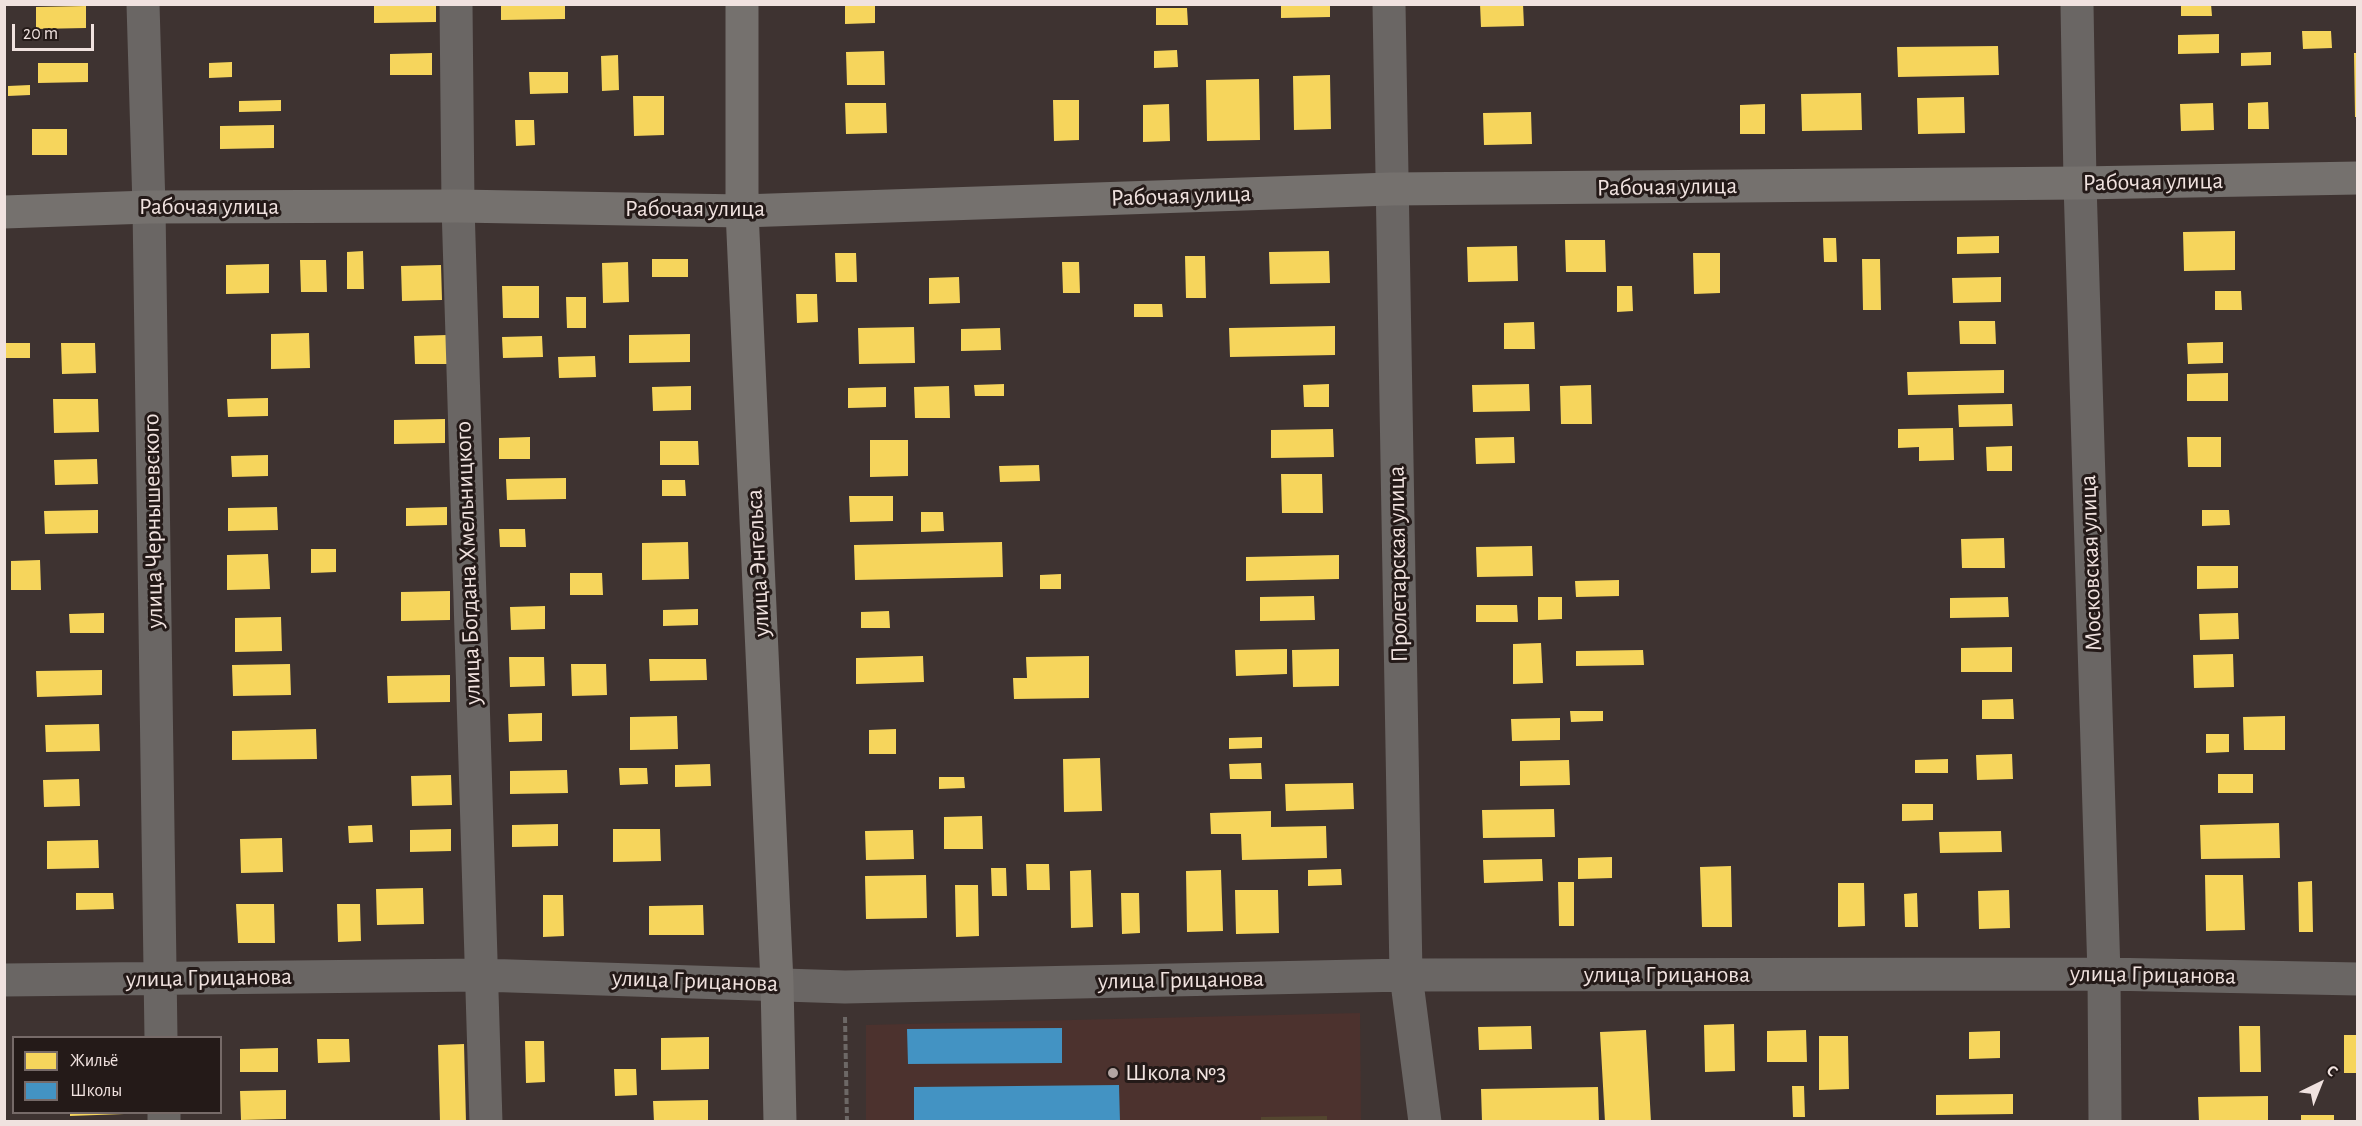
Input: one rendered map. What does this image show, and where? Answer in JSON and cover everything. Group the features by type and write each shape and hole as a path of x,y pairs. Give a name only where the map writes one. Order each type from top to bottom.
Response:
{"street":[{"name":"улица Чернышевского","path":"143,4 149,207 161,1036"},
{"name":"улица Богдана Хмельницкого","path":"456,4 458,206 486,1122"},
{"name":"улица Энгельса","path":"742,4 742,211 777,983 780,1122"},
{"name":"Пролетарская улица","path":"1389,4 1406,975 1425,1122"},
{"name":"Московская улица","path":"2077,4 2080,183 2104,974 2105,1122"},
{"name":"Рабочая улица","path":"4,212 149,207 458,206 742,211 1391,189 2080,183 2358,178"},
{"name":"улица Грицанова","path":"4,980 481,975 845,987 1406,975 2104,974 2358,978"}],"path":[{"path":"845,987 847,1122"}],"shaded area":[{"name":"Школа №3","path":"1360,1013 1361,1121 866,1122 866,1025"},
{"path":"1327,1116 1327,1121 1261,1121 1261,1117"}],"building: Жильё":[{"path":"374,4 436,4 436,22 374,23"},
{"path":"501,4 565,4 565,19 501,20"},
{"path":"845,4 875,4 875,23 845,24"},
{"path":"1281,4 1330,4 1330,17 1281,18"},
{"path":"1480,4 1523,4 1524,26 1481,27"},
{"path":"2181,4 2211,4 2212,16 2181,16"},
{"path":"86,6 86,28 36,29 36,7"},
{"path":"1156,8 1187,8 1188,25 1156,25"},
{"path":"2302,31 2331,31 2332,48 2303,49"},
{"path":"2219,34 2219,53 2178,54 2178,35"},
{"path":"1998,46 1999,75 1898,77 1897,47"},
{"path":"1177,50 1178,67 1154,68 1154,51"},
{"path":"884,51 885,85 847,85 846,52"},
{"path":"2271,52 2271,65 2241,66 2241,53"},
{"path":"432,53 432,75 390,75 390,54"},
{"path":"2354,53 2358,53 2358,117 2355,117"},
{"path":"618,55 619,90 602,91 601,56"},
{"path":"232,62 232,77 209,78 209,63"},
{"path":"38,63 88,63 88,82 38,83"},
{"path":"529,72 568,72 568,93 530,94"},
{"path":"1330,75 1331,129 1294,130 1293,76"},
{"path":"1259,79 1260,140 1207,141 1206,80"},
{"path":"30,85 30,95 8,96 8,86"},
{"path":"1861,93 1862,130 1802,131 1801,94"},
{"path":"633,96 664,96 664,135 634,136"},
{"path":"1964,97 1965,133 1918,134 1917,98"},
{"path":"281,100 281,111 239,112 239,101"},
{"path":"1053,100 1079,100 1079,140 1054,141"},
{"path":"2268,102 2269,129 2248,129 2248,103"},
{"path":"845,103 886,103 887,133 846,134"},
{"path":"2213,103 2214,130 2181,131 2180,104"},
{"path":"1169,104 1170,141 1143,142 1143,105"},
{"path":"1765,104 1765,134 1740,134 1740,105"},
{"path":"1531,112 1532,144 1484,145 1483,113"},
{"path":"515,120 534,120 535,145 516,146"},
{"path":"274,125 274,148 220,149 220,126"},
{"path":"32,129 67,129 67,155 32,155"},
{"path":"2235,231 2235,270 2184,271 2183,232"},
{"path":"1999,236 1999,253 1957,254 1957,237"},
{"path":"1823,238 1836,238 1837,262 1824,262"},
{"path":"1565,240 1605,240 1606,272 1566,272"},
{"path":"1517,246 1518,281 1468,282 1467,247"},
{"path":"363,251 364,289 347,289 347,252"},
{"path":"1329,251 1330,283 1270,284 1269,252"},
{"path":"835,253 856,253 857,282 836,282"},
{"path":"1693,253 1720,253 1720,293 1694,294"},
{"path":"1185,256 1205,256 1206,298 1186,298"},
{"path":"652,259 688,259 688,277 652,277"},
{"path":"1862,259 1880,259 1881,310 1863,310"},
{"path":"300,260 326,260 327,292 301,292"},
{"path":"628,262 629,302 603,303 602,263"},
{"path":"1062,262 1079,262 1080,293 1063,293"},
{"path":"269,264 269,293 226,294 226,265"},
{"path":"441,265 442,300 402,301 401,266"},
{"path":"959,277 960,303 929,304 929,278"},
{"path":"2001,277 2001,302 1953,303 1952,278"},
{"path":"502,286 539,286 539,318 503,318"},
{"path":"1617,286 1632,286 1633,311 1617,312"},
{"path":"2215,291 2241,291 2242,310 2215,310"},
{"path":"796,294 817,294 818,322 797,323"},
{"path":"566,297 586,297 586,328 567,328"},
{"path":"1134,304 1162,304 1163,317 1134,317"},
{"path":"1959,321 1995,321 1996,344 1960,344"},
{"path":"1534,322 1535,349 1504,349 1504,323"},
{"path":"1335,326 1335,355 1230,357 1229,328"},
{"path":"914,327 915,363 859,364 858,328"},
{"path":"1000,328 1001,350 961,351 961,329"},
{"path":"309,333 310,368 271,369 271,334"},
{"path":"690,334 690,362 629,363 629,335"},
{"path":"447,335 447,364 415,364 414,336"},
{"path":"542,336 543,357 503,358 502,337"},
{"path":"2223,342 2223,363 2188,364 2187,343"},
{"path":"4,343 30,343 30,358 4,358"},
{"path":"61,343 95,343 96,373 62,374"},
{"path":"595,356 596,377 559,378 558,357"},
{"path":"2004,370 2004,393 1908,395 1907,372"},
{"path":"2228,373 2228,401 2187,401 2187,374"},
{"path":"1004,384 1004,396 975,396 974,385"},
{"path":"1329,384 1329,407 1304,407 1303,385"},
{"path":"1529,384 1530,411 1473,412 1472,385"},
{"path":"1591,385 1592,424 1561,424 1560,386"},
{"path":"691,386 691,410 653,411 652,387"},
{"path":"949,386 950,418 915,418 914,387"},
{"path":"886,387 886,407 848,408 848,388"},
{"path":"268,398 268,416 228,417 227,399"},
{"path":"53,399 98,399 99,432 54,433"},
{"path":"2012,404 2013,426 1959,427 1958,405"},
{"path":"445,419 445,443 394,444 394,420"},
{"path":"1953,428 1954,460 1919,461 1919,447 1898,448 1898,429"},
{"path":"1333,429 1334,457 1271,458 1271,430"},
{"path":"530,437 530,459 499,459 499,438"},
{"path":"1514,437 1515,463 1476,464 1475,438"},
{"path":"2187,437 2221,437 2221,467 2188,467"},
{"path":"870,440 908,440 908,476 870,477"},
{"path":"660,441 698,441 699,465 660,465"},
{"path":"2012,446 2012,471 1987,471 1986,447"},
{"path":"268,455 268,476 232,477 231,456"},
{"path":"97,459 98,484 55,485 54,460"},
{"path":"1039,465 1040,481 1000,482 999,466"},
{"path":"1281,474 1322,474 1323,513 1282,513"},
{"path":"566,478 566,499 507,500 506,479"},
{"path":"662,480 685,480 686,496 662,496"},
{"path":"849,496 893,496 893,521 850,522"},
{"path":"277,507 278,530 228,531 228,508"},
{"path":"447,507 447,525 406,526 406,508"},
{"path":"98,510 98,533 45,534 44,511"},
{"path":"2202,510 2229,510 2230,525 2202,526"},
{"path":"921,512 943,512 944,531 921,532"},
{"path":"499,529 525,529 526,547 500,547"},
{"path":"2004,538 2005,568 1962,568 1961,539"},
{"path":"688,542 689,579 642,580 642,543"},
{"path":"1002,542 1003,577 855,580 854,545"},
{"path":"1532,546 1533,576 1477,577 1476,547"},
{"path":"311,549 336,549 336,572 311,573"},
{"path":"268,554 270,589 227,590 227,555"},
{"path":"1339,555 1339,579 1246,581 1246,557"},
{"path":"40,560 41,590 11,590 11,561"},
{"path":"2197,566 2238,566 2238,588 2197,589"},
{"path":"570,573 602,573 603,595 570,595"},
{"path":"1061,574 1061,589 1040,589 1040,575"},
{"path":"1619,580 1619,596 1576,597 1575,581"},
{"path":"450,591 450,620 401,621 401,592"},
{"path":"1314,596 1315,620 1260,621 1260,597"},
{"path":"1538,597 1562,597 1562,619 1538,620"},
{"path":"2008,597 2009,617 1950,618 1950,598"},
{"path":"1476,605 1517,605 1518,622 1476,622"},
{"path":"545,606 545,629 511,630 510,607"},
{"path":"698,609 698,625 663,626 663,610"},
{"path":"889,611 890,628 861,628 861,612"},
{"path":"104,613 104,633 70,633 69,614"},
{"path":"2238,613 2239,639 2200,640 2199,614"},
{"path":"281,617 282,651 235,652 235,618"},
{"path":"1541,643 1543,683 1513,684 1513,644"},
{"path":"2012,647 2012,672 1961,672 1961,648"},
{"path":"1287,649 1287,674 1236,676 1235,650"},
{"path":"1339,649 1339,686 1293,687 1292,650"},
{"path":"1643,650 1644,665 1576,666 1576,651"},
{"path":"2233,654 2234,687 2194,688 2193,655"},
{"path":"923,656 924,682 856,684 856,658"},
{"path":"1089,656 1089,698 1014,699 1013,678 1027,678 1026,657"},
{"path":"509,657 544,657 545,686 510,687"},
{"path":"649,659 706,659 707,680 650,681"},
{"path":"290,664 291,695 233,696 232,665"},
{"path":"571,664 606,664 607,695 572,696"},
{"path":"102,670 102,695 37,697 36,671"},
{"path":"450,675 450,702 388,703 387,676"},
{"path":"2013,699 2014,719 1982,719 1982,700"},
{"path":"1570,711 1603,711 1603,721 1571,722"},
{"path":"542,713 542,741 509,742 508,714"},
{"path":"677,716 678,749 630,750 630,717"},
{"path":"2285,716 2285,750 2244,750 2243,717"},
{"path":"1560,718 1560,740 1512,741 1511,719"},
{"path":"99,724 100,751 46,752 45,725"},
{"path":"316,729 317,759 232,760 232,731"},
{"path":"896,729 896,754 869,754 869,730"},
{"path":"2206,734 2229,734 2229,752 2206,753"},
{"path":"1262,737 1262,748 1229,749 1229,738"},
{"path":"2012,754 2013,779 1977,780 1976,755"},
{"path":"1100,758 1102,811 1064,812 1063,759"},
{"path":"1948,759 1948,773 1915,773 1915,760"},
{"path":"1569,760 1570,785 1520,786 1520,761"},
{"path":"1261,763 1262,779 1230,779 1229,764"},
{"path":"710,764 711,786 675,787 675,765"},
{"path":"619,768 647,768 648,784 620,785"},
{"path":"567,770 568,793 510,794 510,771"},
{"path":"2218,774 2253,774 2253,793 2218,793"},
{"path":"451,775 452,805 412,806 411,776"},
{"path":"939,777 964,777 965,788 939,789"},
{"path":"79,779 80,806 44,807 43,780"},
{"path":"1353,783 1354,809 1286,811 1285,784"},
{"path":"1902,804 1933,804 1933,820 1902,821"},
{"path":"1554,809 1555,837 1483,838 1482,810"},
{"path":"1271,811 1271,827 1326,826 1327,858 1242,860 1241,834 1211,834 1210,813"},
{"path":"982,816 983,849 944,849 944,817"},
{"path":"2279,823 2280,858 2201,859 2200,825"},
{"path":"558,824 558,846 512,847 512,825"},
{"path":"372,825 373,842 349,843 348,826"},
{"path":"451,829 451,851 410,852 410,830"},
{"path":"613,829 660,829 661,861 613,862"},
{"path":"913,830 914,859 866,860 865,831"},
{"path":"2001,831 2002,852 1940,853 1939,832"},
{"path":"282,838 283,872 241,873 240,839"},
{"path":"98,840 99,868 47,869 47,841"},
{"path":"1612,857 1612,878 1578,879 1578,858"},
{"path":"1542,859 1543,881 1484,883 1483,860"},
{"path":"1026,864 1049,864 1050,890 1027,890"},
{"path":"1731,866 1732,927 1702,927 1700,867"},
{"path":"991,868 1006,868 1007,896 992,896"},
{"path":"1341,869 1342,885 1308,886 1308,870"},
{"path":"1091,870 1093,927 1071,928 1070,871"},
{"path":"1221,870 1223,931 1187,932 1186,871"},
{"path":"926,875 927,918 866,919 865,876"},
{"path":"2205,875 2243,875 2245,930 2206,931"},
{"path":"2312,881 2313,932 2299,932 2298,882"},
{"path":"1558,882 1574,882 1574,926 1559,926"},
{"path":"1838,883 1864,883 1865,926 1838,927"},
{"path":"955,885 978,885 979,936 956,937"},
{"path":"423,888 424,924 377,925 376,889"},
{"path":"1235,890 1278,890 1279,933 1236,934"},
{"path":"2009,890 2010,928 1979,929 1978,891"},
{"path":"76,893 113,893 114,909 76,910"},
{"path":"1121,893 1139,893 1140,933 1122,934"},
{"path":"1917,893 1918,927 1905,927 1904,894"},
{"path":"543,895 563,895 564,936 543,937"},
{"path":"236,904 274,904 275,943 238,943"},
{"path":"337,904 360,904 361,941 338,942"},
{"path":"703,905 704,935 649,935 649,906"},
{"path":"1734,1024 1735,1071 1705,1072 1704,1025"},
{"path":"1531,1026 1532,1049 1479,1050 1478,1027"},
{"path":"2239,1026 2260,1026 2261,1072 2240,1072"},
{"path":"1646,1030 1651,1122 1605,1122 1600,1032"},
{"path":"1806,1030 1807,1062 1767,1062 1767,1031"},
{"path":"2000,1031 2000,1058 1969,1059 1969,1032"},
{"path":"2344,1035 2358,1035 2358,1073 2344,1073"},
{"path":"1819,1036 1848,1036 1849,1089 1819,1090"},
{"path":"709,1037 709,1069 661,1070 661,1038"},
{"path":"317,1039 349,1039 350,1062 318,1063"},
{"path":"525,1041 544,1041 545,1082 526,1083"},
{"path":"464,1044 466,1122 440,1122 438,1045"},
{"path":"278,1048 278,1072 240,1072 240,1049"},
{"path":"614,1069 636,1069 637,1095 615,1096"},
{"path":"1792,1086 1804,1086 1805,1117 1793,1117"},
{"path":"1598,1087 1599,1122 1482,1122 1481,1089"},
{"path":"286,1090 286,1119 241,1120 240,1091"},
{"path":"2013,1094 2013,1114 1936,1115 1936,1095"},
{"path":"2268,1096 2268,1122 2199,1122 2198,1097"},
{"path":"708,1100 708,1122 654,1122 653,1101"},
{"path":"70,1114 124,1114 70,1116"},
{"path":"2301,1115 2334,1115 2334,1122 2301,1122"}],"building: Школы":[{"path":"1062,1028 1062,1063 908,1064 907,1029"},
{"path":"1119,1085 1120,1122 914,1122 914,1087"}],"place":[{"name":"Школа №3","path":"1113,1073"}]}
